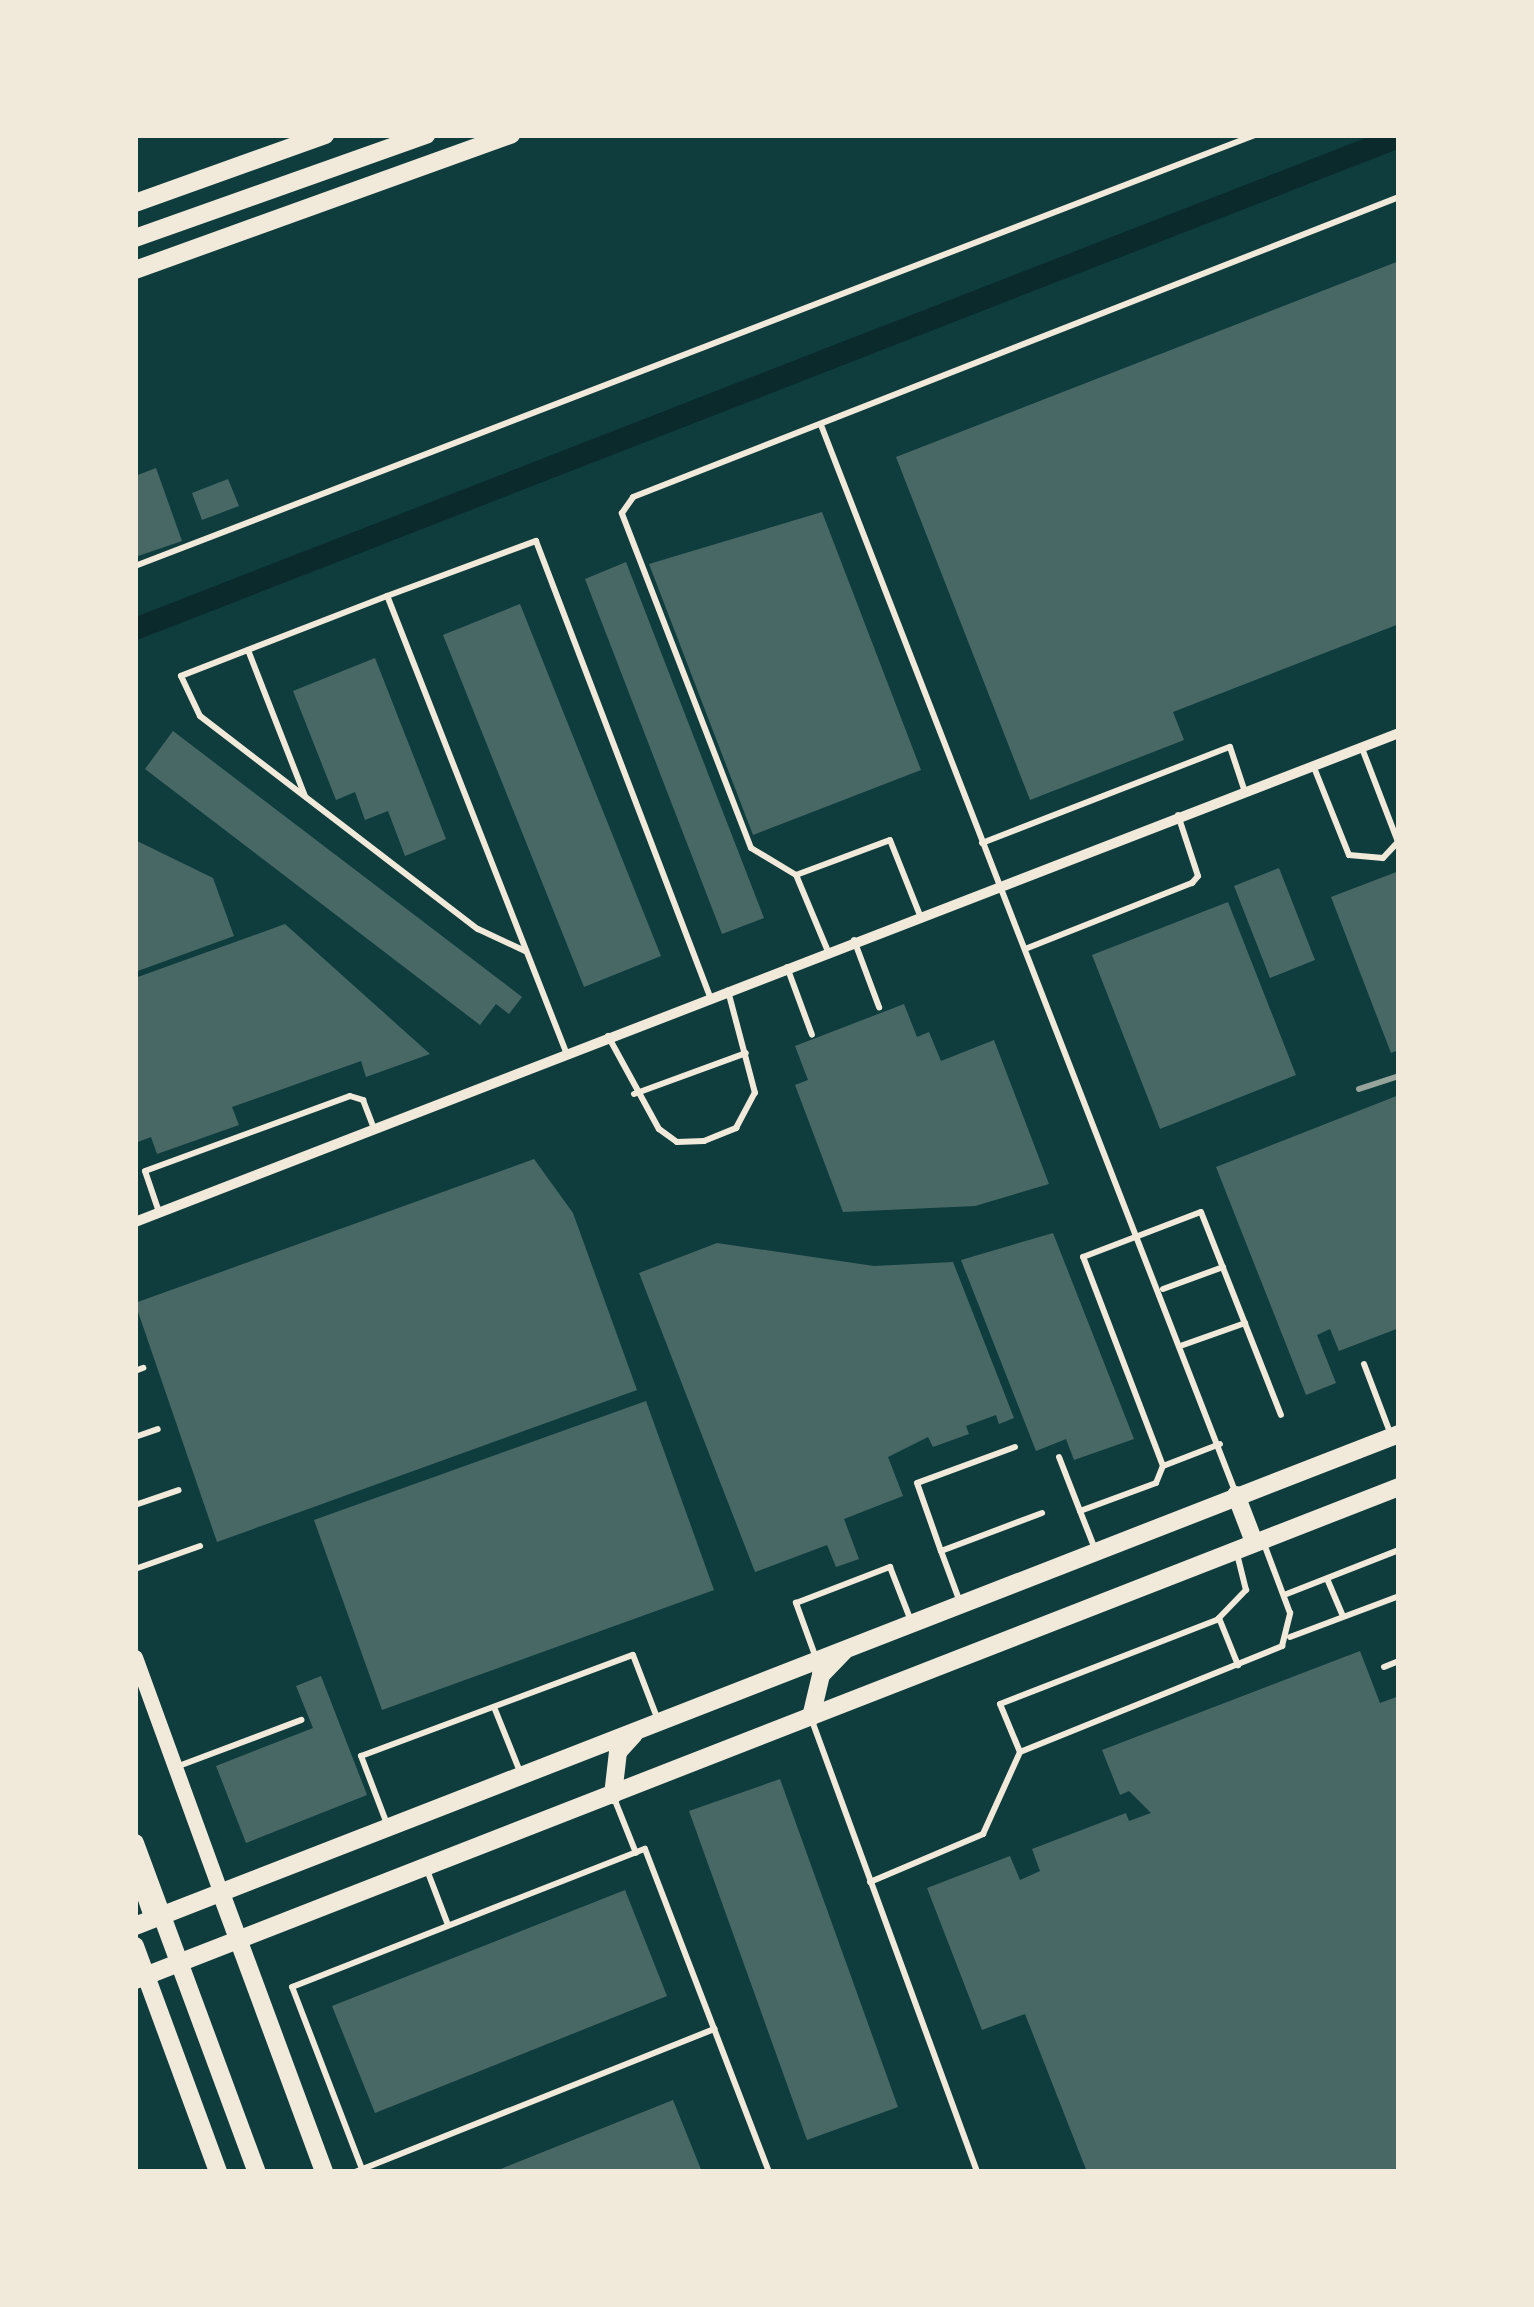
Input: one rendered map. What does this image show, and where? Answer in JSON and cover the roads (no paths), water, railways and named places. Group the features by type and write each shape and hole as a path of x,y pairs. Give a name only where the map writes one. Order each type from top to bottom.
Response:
{"main road":[{"path":"135,203 326,135"},
{"path":"135,238 426,135"},
{"path":"135,270 511,135"},
{"path":"246,2172 170,1967 144,1923 1395,1435"},
{"path":"135,1980 1399,1487"},
{"path":"1236,1495 1258,1541"},
{"path":"811,1717 821,1674 848,1647"},
{"path":"613,1794 618,1752 638,1730"},
{"path":"135,1842 257,2172"},
{"path":"221,1894 324,2172"},
{"path":"135,1946 218,2172"}],"street":[{"path":"135,1222 919,913 1399,732"},
{"path":"135,1657 221,1894"},
{"path":"135,1870 144,1923"}],"lane":[{"path":"135,566 1255,135"},
{"path":"827,950 796,875 751,848 622,513 632,497 1399,197"},
{"path":"821,425 982,844 1142,1236 1236,1495"},
{"path":"526,952 478,930 200,716 181,676 536,541 710,997"},
{"path":"387,596 566,1052"},
{"path":"248,650 306,798"},
{"path":"1312,764 1349,855 1367,863 1398,842 1361,746"},
{"path":"982,844 1230,747 1244,789"},
{"path":"1024,949 1192,883 1198,876 1178,815"},
{"path":"796,875 890,840 919,913"},
{"path":"854,939 879,1007"},
{"path":"786,966 812,1035"},
{"path":"608,1036 634,1094 677,1142 704,1141 751,1112 746,1052 728,990"},
{"path":"634,1094 746,1052"},
{"path":"159,1212 145,1171 350,1096 362,1100 374,1128"},
{"path":"1080,1512 1156,1483 1162,1466 1083,1257 1201,1212 1282,1415"},
{"path":"1162,1289 1223,1267"},
{"path":"1184,1345 1245,1324"},
{"path":"1364,1364 1395,1435"},
{"path":"135,1438 158,1429"},
{"path":"1162,1466 1220,1444"},
{"path":"960,1603 917,1483 1015,1447"},
{"path":"1059,1456 1095,1550"},
{"path":"135,1505 179,1490"},
{"path":"941,1550 1042,1513"},
{"path":"1258,1541 1284,1595 1289,1637"},
{"path":"135,1568 200,1546"},
{"path":"1020,1752 1000,1704 1219,1618 1246,1590 1235,1550"},
{"path":"1284,1595 1399,1550"},
{"path":"816,1659 796,1603 890,1567 912,1622"},
{"path":"1328,1581 1343,1616"},
{"path":"870,1882 984,1834 1020,1752 1238,1666 1289,1637 1399,1596"},
{"path":"1219,1618 1238,1666"},
{"path":"388,1827 361,1756 633,1656 658,1722"},
{"path":"1384,1667 1399,1661"},
{"path":"494,1707 522,1775"},
{"path":"811,1717 978,2172"},
{"path":"175,1767 301,1720"},
{"path":"613,1794 636,1853"},
{"path":"715,2029 358,2171 292,1987 645,1849 715,2029 769,2172"},
{"path":"426,1868 448,1925"}],"waterway":[{"path":"135,629 1399,137"}],"railway":[{"path":"1359,1089 1399,1076"}]}
